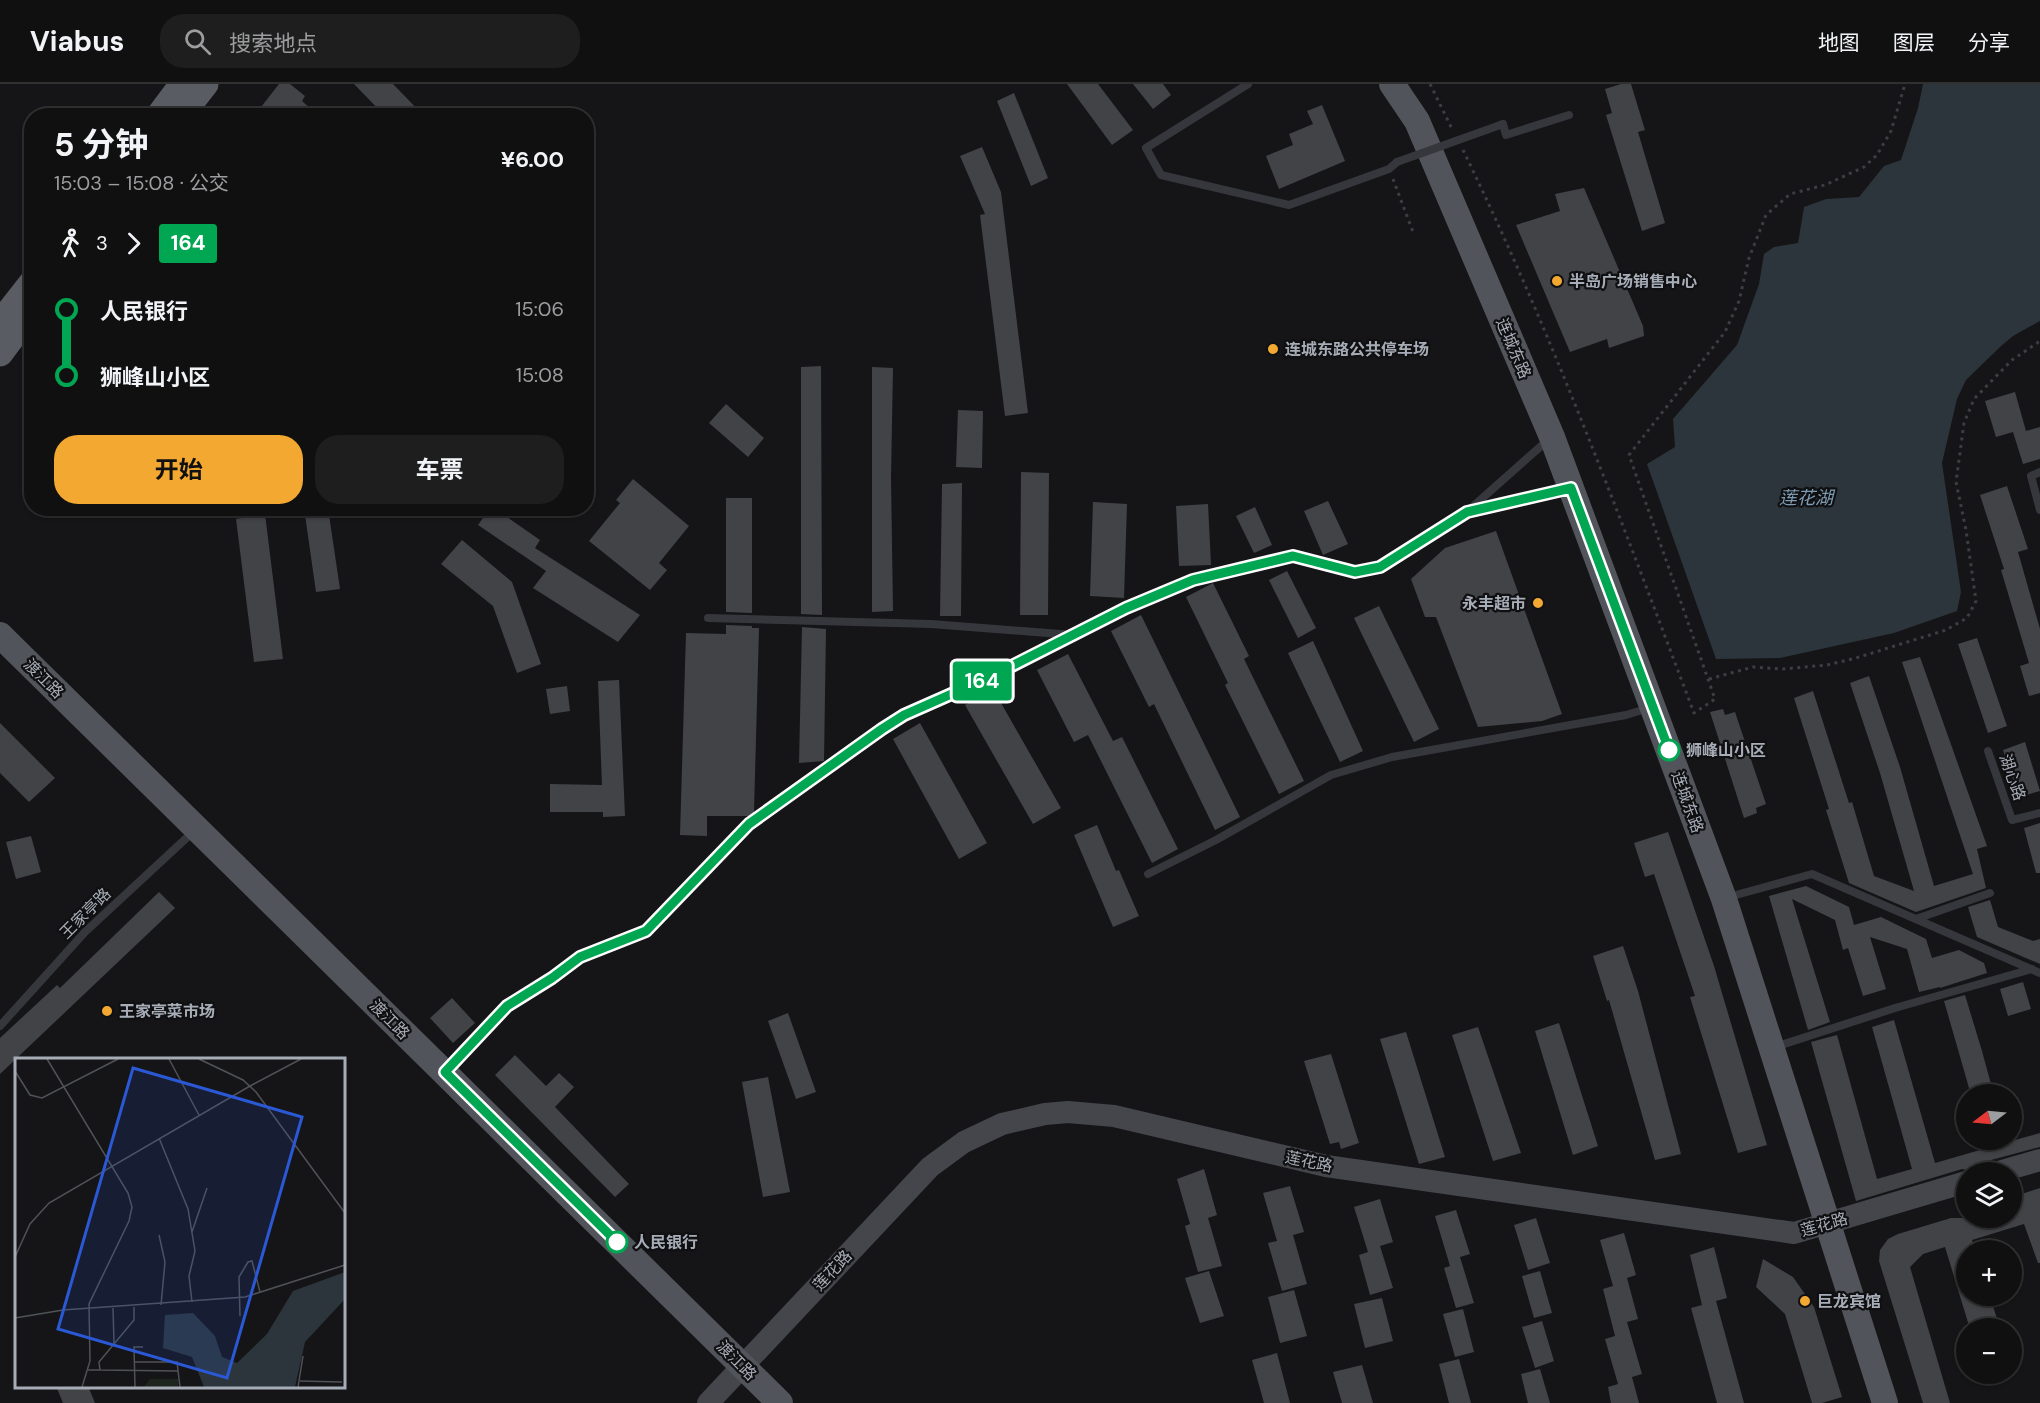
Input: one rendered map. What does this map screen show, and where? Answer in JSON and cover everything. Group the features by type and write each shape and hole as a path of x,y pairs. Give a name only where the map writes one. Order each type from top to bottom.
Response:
{"highway":[{"path":"165,108 183,84"},
{"path":"186,108 205,84"},
{"path":"0,324 24,293"},
{"path":"0,352 24,320"}],"main road":[{"name":"连城东路","path":"1392,84 1417,121 1552,437 1653,707 1724,899 1885,1403"},
{"name":"渡江路","path":"0,635 780,1403"},
{"name":"莲花路","path":"708,1403 930,1167 955,1148 983,1132 1012,1121 1046,1114 1068,1112 1114,1116 1326,1166 1794,1233 1956,1185"},
{"path":"2022,1165 2040,1160"}],"lane":[{"path":"1248,84 1146,148 1161,175 1289,205 1389,169 1397,162 1503,123 1506,135 1569,115"},
{"path":"445,1072 507,1006 552,978 580,957 646,931 749,824 904,715 990,677 1126,608 1193,580 1293,556 1355,572 1380,567 1467,512 1552,437"},
{"path":"2040,472 2031,476 2040,510"},
{"path":"1467,512 1571,488"},
{"path":"708,618 931,624 1074,635"},
{"path":"1148,874 1216,840 1331,775 1392,757 1626,715 1653,707"},
{"name":"湖心路","path":"1988,751 2012,820 2040,813"},
{"name":"王家亭路","path":"0,1026 85,932 197,828"},
{"path":"1724,899 1812,874 2036,971"},
{"path":"1916,919 1990,892"},
{"path":"1772,1048 1895,1008 2036,971"}],"path":[{"path":"1430,84 1454,132"},
{"path":"1459,142 1541,318 1598,458 1694,713 1714,699 1709,679 1629,455 1725,332 1739,301 1749,258 1766,215 1790,194 1825,185 1864,166 1878,155 1891,130 1905,84"},
{"path":"1389,169 1413,232"},
{"path":"1709,679 1753,667 1783,669 1827,665 1946,630 1967,618 1976,601 1966,530 1956,482 1964,423 1974,399 2012,360 2040,341"}],"water":[{"name":"莲花湖","path":"1923,84 2040,84 2040,321 2013,336 1966,380 1957,399 1942,463 1961,592 1957,611 1894,633 1780,658 1716,659 1647,464 1675,447 1673,419 1737,345 1759,284 1764,254 1774,247 1798,243 1804,207 1826,199 1859,197 1884,166 1901,160 1918,108"}],"building":[{"path":"279,84 290,84 305,96 302,101 310,108 260,108"},
{"path":"354,84 393,84 416,108 377,108"},
{"path":"1067,84 1098,84 1133,130 1112,145"},
{"path":"1133,84 1163,84 1171,95 1153,109"},
{"path":"1621,84 1631,84 1645,130 1638,132 1665,223 1642,231 1606,115 1612,113 1605,89"},
{"path":"1014,93 1048,178 1031,186 997,101"},
{"path":"1322,105 1345,161 1279,189 1266,156 1293,145 1289,134 1313,124 1307,111"},
{"path":"982,147 1001,192 1028,413 1005,416 980,215 985,214 960,156"},
{"path":"1584,188 1643,326 1644,336 1609,348 1607,339 1570,352 1516,225 1560,211 1555,194"},
{"path":"821,366 822,615 801,614 801,367"},
{"path":"872,367 893,368 891,478 893,611 872,612"},
{"path":"2015,392 2026,431 2040,427 2040,459 2023,464 2013,432 1996,437 1985,401"},
{"path":"726,404 764,438 748,457 709,423"},
{"path":"958,410 983,411 982,468 956,467"},
{"path":"1021,472 1049,473 1048,615 1020,615"},
{"path":"633,479 689,526 659,563 667,570 650,590 589,541 620,503 616,500"},
{"path":"962,483 961,616 940,616 942,484"},
{"path":"2007,486 2028,549 2018,552 2040,629 2040,693 2029,696 2020,666 2029,663 2001,570 2004,569 1980,495"},
{"path":"726,498 752,498 752,613 726,612"},
{"path":"1328,501 1348,544 1323,555 1304,511"},
{"path":"1093,502 1127,504 1124,598 1090,596"},
{"path":"1208,504 1211,565 1179,566 1176,506"},
{"path":"1255,507 1272,545 1254,553 1236,516"},
{"path":"265,516 283,659 254,662 236,519"},
{"path":"305,516 329,516 340,589 316,592"},
{"path":"484,516 506,516 540,540 535,548 640,615 618,642 533,588 546,571 478,525"},
{"path":"1496,531 1562,714 1542,721 1478,727 1436,617 1425,617 1411,579 1445,548"},
{"path":"462,540 512,582 541,664 517,673 493,606 441,564"},
{"path":"1287,571 1316,628 1298,638 1269,580"},
{"path":"1213,583 1249,656 1244,659 1304,781 1279,794 1225,685 1228,683 1186,597"},
{"path":"1379,606 1439,729 1414,742 1354,618"},
{"path":"1141,615 1240,817 1215,830 1154,704 1149,707 1111,631"},
{"path":"726,625 759,628 754,812 750,816 707,816 707,836 680,835 686,633 726,634"},
{"path":"802,627 826,629 824,761 799,763"},
{"path":"1977,638 2007,726 1988,733 1958,644"},
{"path":"1313,641 1363,751 1340,762 1288,653"},
{"path":"1068,654 1113,741 1122,737 1178,849 1152,863 1088,735 1074,742 1037,670"},
{"path":"1920,657 1987,846 1977,849 1986,888 1916,912 1849,883 1826,810 1829,809 1794,698 1813,691 1849,803 1852,802 1874,876 1914,891 1880,773 1850,683 1869,676 1900,767 1934,886 1973,874 1902,662"},
{"path":"619,680 625,816 603,817 603,812 550,812 550,784 602,785 598,681"},
{"path":"567,686 570,711 550,714 546,689"},
{"path":"993,689 1061,808 1033,824 965,705"},
{"path":"1723,709 1725,715 1735,712 1766,804 1756,808 1757,813 1744,818 1710,712"},
{"path":"0,723 55,778 29,802 0,773"},
{"path":"920,723 987,843 959,859 893,739"},
{"path":"2025,742 2040,791 2019,797 2003,750"},
{"path":"2040,823 2040,873 2036,873 2024,828"},
{"path":"1097,825 1116,871 1119,870 1139,916 1113,927 1074,835"},
{"path":"1668,832 1714,966 1767,1145 1738,1153 1690,997 1695,996 1654,874 1645,877 1634,843"},
{"path":"31,836 41,872 16,879 6,842"},
{"path":"1806,886 1849,907 1854,925 1881,917 1926,939 1932,958 1959,950 1984,963 1987,973 1919,992 1907,949 1870,937 1886,989 1863,996 1848,948 1843,950 1835,920 1792,899 1830,1022 1808,1030 1769,896"},
{"path":"159,892 175,908 0,1074 0,1038 57,985 60,988"},
{"path":"1990,900 1998,927 2033,941 2040,939 2040,964 1977,937 1968,907"},
{"path":"1623,946 1638,991 1681,1154 1655,1160 1609,1000 1607,1001 1593,956"},
{"path":"2023,982 2031,1009 2008,1016 2000,989"},
{"path":"1965,995 1991,1084 1968,1084 1944,1001"},
{"path":"452,998 475,1023 453,1043 430,1018"},
{"path":"788,1013 816,1092 796,1099 768,1021"},
{"path":"1894,1020 1935,1163 1980,1150 2022,1150 2022,1138 2040,1133 2040,1147 1989,1162 1956,1162 1956,1171 1856,1201 1811,1042 1837,1035 1877,1179 1912,1169 1872,1027"},
{"path":"1559,1023 1598,1146 1573,1155 1535,1031"},
{"path":"1478,1027 1521,1153 1493,1161 1452,1035"},
{"path":"1406,1032 1445,1157 1419,1164 1380,1039"},
{"path":"1331,1054 1359,1143 1341,1149 1339,1142 1330,1144 1304,1061"},
{"path":"515,1055 546,1086 559,1073 574,1087 555,1107 629,1184 615,1197 495,1075"},
{"path":"768,1077 790,1192 763,1197 742,1082"},
{"path":"1204,1169 1217,1215 1208,1218 1222,1266 1198,1272 1185,1226 1190,1224 1177,1179"},
{"path":"1290,1186 1304,1232 1293,1235 1307,1284 1282,1291 1268,1243 1277,1241 1263,1193"},
{"path":"2040,1188 2040,1263 2038,1263 2024,1224 2022,1225 2022,1194"},
{"path":"1380,1199 1393,1242 1380,1246 1393,1288 1370,1295 1359,1255 1368,1252 1354,1207"},
{"path":"1456,1210 1470,1254 1460,1257 1474,1303 1456,1308 1444,1268 1450,1266 1435,1216"},
{"path":"1536,1218 1550,1263 1528,1270 1514,1225"},
{"path":"1956,1218 1956,1228 2011,1228 1972,1240 1956,1240 1956,1283 1945,1247 1923,1254 1910,1267 1950,1403 1923,1403 1879,1261 1880,1250 1888,1239 1898,1234"},
{"path":"1624,1233 1636,1275 1627,1278 1638,1319 1627,1322 1642,1374 1632,1377 1639,1403 1611,1403 1608,1387 1618,1384 1605,1339 1615,1336 1603,1289 1613,1286 1600,1240"},
{"path":"1714,1247 1727,1298 1716,1301 1744,1403 1717,1403 1691,1308 1702,1305 1690,1255"},
{"path":"1763,1259 1793,1277 1814,1307 1842,1397 1822,1403 1812,1403 1785,1314 1756,1287"},
{"path":"1209,1271 1224,1316 1200,1323 1185,1278"},
{"path":"1540,1271 1552,1313 1534,1318 1522,1276"},
{"path":"1294,1290 1307,1336 1280,1343 1268,1297"},
{"path":"1382,1298 1393,1341 1365,1348 1354,1304"},
{"path":"1963,1306 1993,1306 1997,1318 1967,1318"},
{"path":"1463,1309 1474,1352 1455,1357 1443,1314"},
{"path":"1542,1321 1554,1361 1535,1368 1522,1327"},
{"path":"1277,1353 1290,1403 1264,1403 1252,1360"},
{"path":"1459,1359 1471,1403 1449,1403 1439,1364"},
{"path":"1362,1365 1373,1403 1342,1403 1333,1372"},
{"path":"1540,1369 1550,1403 1528,1403 1521,1374"},
{"path":"57,1388 89,1388 95,1403 63,1403"}],"bus line":[{"name":"164","path":"617,1242 445,1072 507,1006 552,978 580,957 646,931 749,824 882,729 904,715 990,677 1126,608 1193,580 1293,556 1355,572 1380,567 1467,512 1571,488 1669,750"}],"place":[{"name":"半岛广场销售中心","path":"1557,281"},
{"name":"连城东路公共停车场","path":"1273,349"},
{"name":"永丰超市","path":"1538,603"},
{"name":"狮峰山小区","path":"1669,750"},
{"name":"王家亭菜市场","path":"107,1011"},
{"name":"人民银行","path":"617,1242"},
{"name":"巨龙宾馆","path":"1805,1301"}]}
